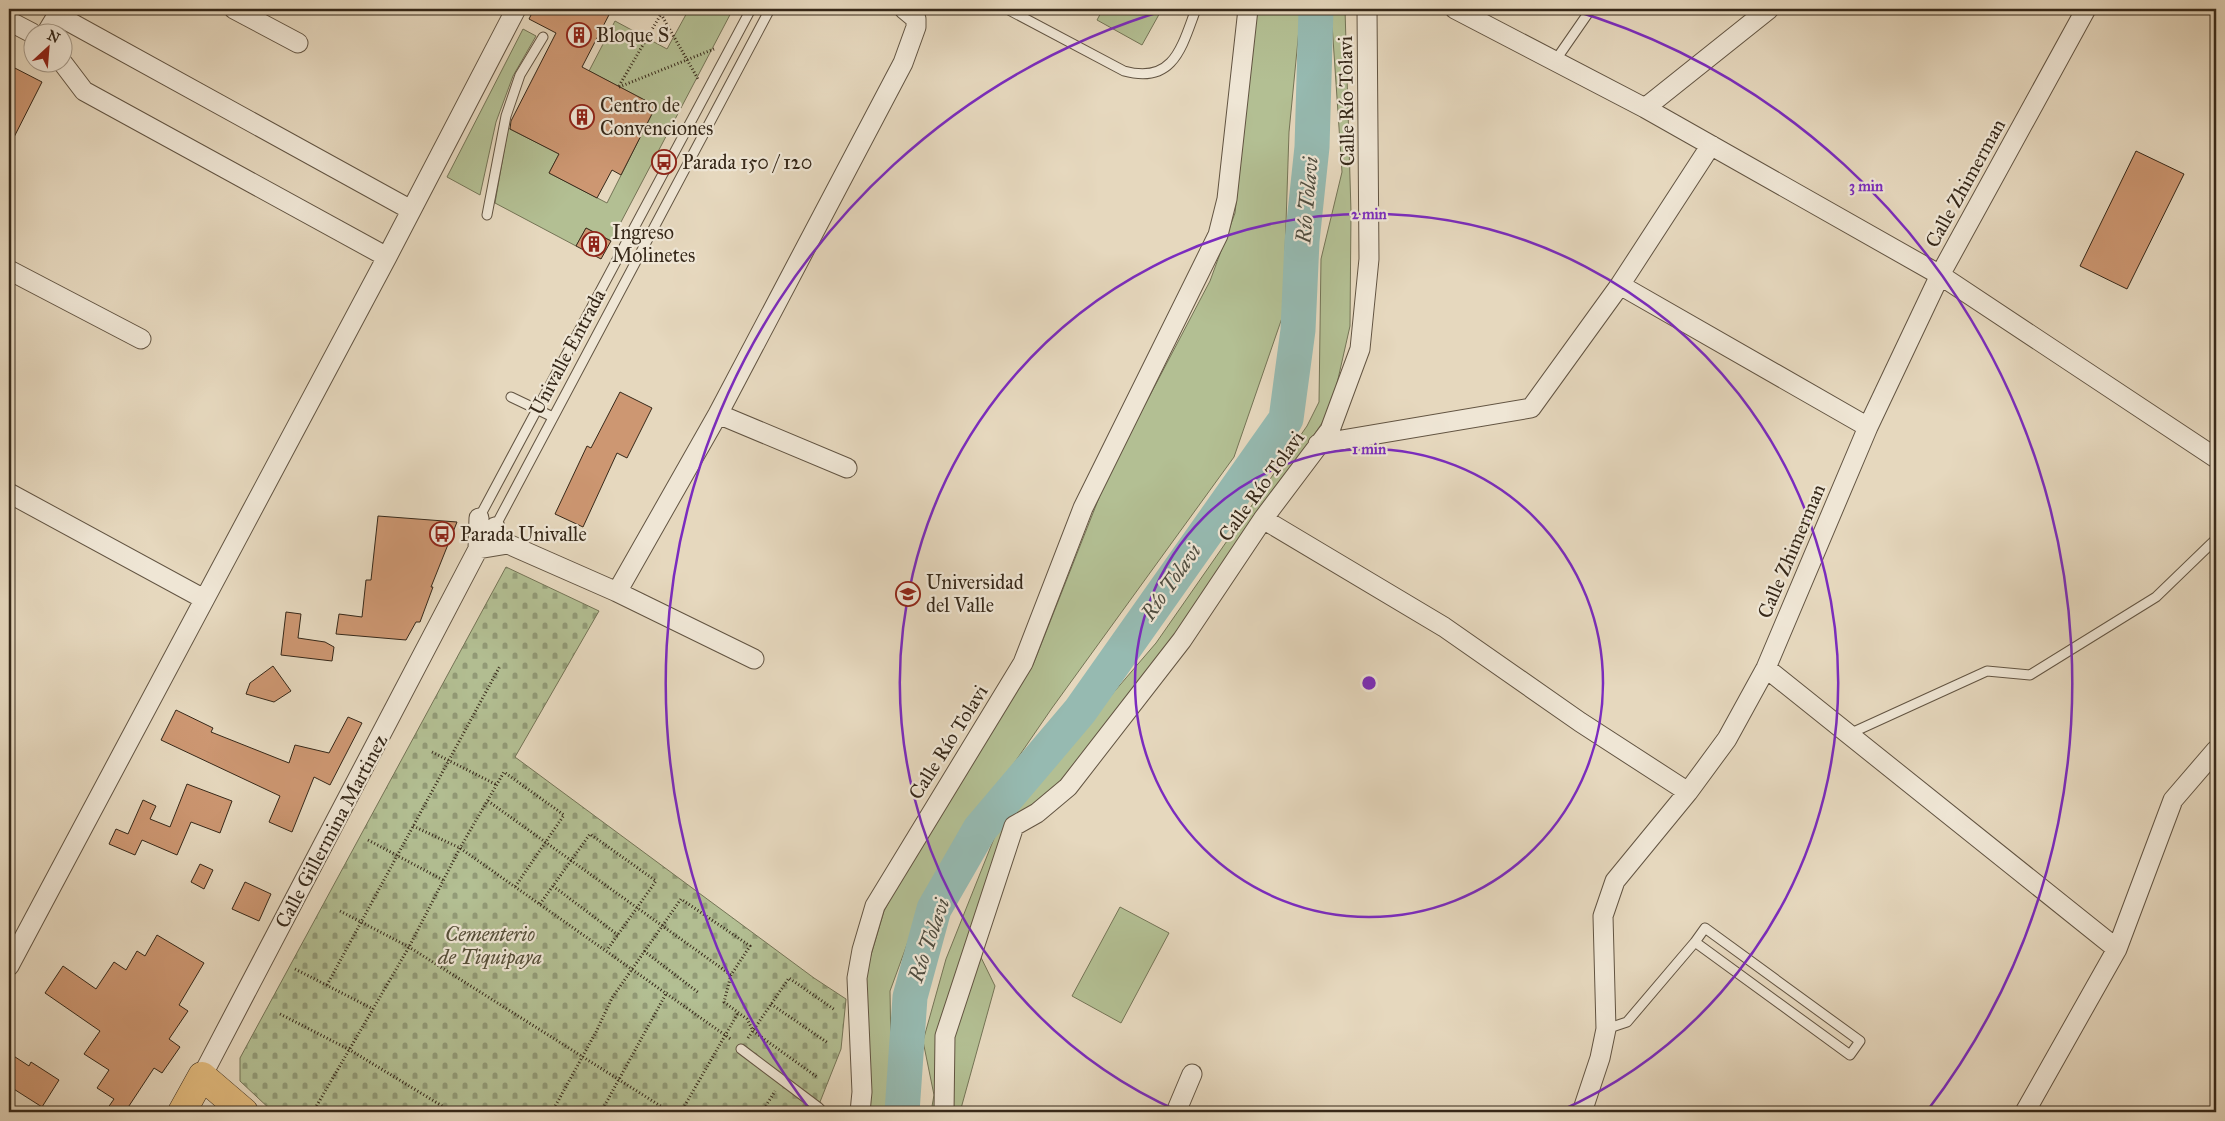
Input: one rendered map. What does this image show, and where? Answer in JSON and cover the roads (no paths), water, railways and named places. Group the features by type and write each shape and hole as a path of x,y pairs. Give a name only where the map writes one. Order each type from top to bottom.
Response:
{"main road":[{"name":"Calle Gillermina Martinez","path":"182,1112 202,1076"},
{"path":"202,1076 244,1112"}],"street":[{"path":"234,9 298,43"},
{"path":"9,966 387,257 516,9"},
{"path":"618,592 718,414 903,63 916,27 916,19 904,9"},
{"name":"Calle Río Tolavi","path":"860,1112 862,1092 857,978 862,950 875,906 1023,663 1083,508 1218,235 1227,199 1248,9"},
{"name":"Calle Río Tolavi","path":"944,1112 945,1036 1014,826 1037,813 1068,787 1182,640 1263,519 1330,430 1360,349 1369,259 1366,9"},
{"path":"1455,9 1645,108 1940,275 2216,458"},
{"path":"1645,108 1768,9"},
{"name":"Calle Zhimerman","path":"1582,1112 1600,1058 1606,1029 1603,916 1615,881 1688,792 1727,739 1766,668 1868,427 1940,275 2086,9"},
{"path":"59,12 411,210"},
{"path":"9,21 22,28"},
{"path":"70,72 84,91 387,257"},
{"path":"1318,444 1531,408 1620,285 1711,145"},
{"path":"9,270 141,339"},
{"path":"1620,285 1868,427"},
{"path":"718,414 848,468"},
{"path":"9,493 204,599"},
{"path":"1263,519 1444,627 1580,722 1688,792"},
{"name":"Calle Gillermina Martinez","path":"202,1076 478,549 487,523"},
{"path":"478,549 508,544 618,592 754,659"},
{"path":"1766,668 2117,949"},
{"path":"2025,1112 2117,949 2173,800 2216,750"},
{"path":"1176,1112 1192,1074"}],"lane":[{"path":"487,523 537,410 751,9"},
{"name":"Univalle Entrada","path":"487,523 553,417 770,9"},
{"path":"1007,9 1124,71 1145,74 1163,69 1179,53 1196,9"},
{"path":"1555,61 1591,9"},
{"path":"487,215 506,116 520,75 543,37"},
{"path":"607,279 622,287"},
{"path":"511,397 553,417"},
{"path":"1849,734 1987,671 2030,676 2156,597 2216,539"},
{"path":"1606,1029 1627,1022 1705,928 1860,1041 1850,1055 1695,942"},
{"path":"741,1049 823,1112"}],"waterway":[{"name":"Río Tolavi","path":"902,1112 910,997 934,909 980,829 1080,711 1286,419 1298,330 1302,241 1312,147 1316,9"}],"place":[{"name":"Bloque S","path":"579,35"},
{"name":"Centro de Convenciones","path":"582,117"},
{"name":"Parada 150 / 120","path":"664,162"},
{"name":"Ingreso Molinetes","path":"594,244"},
{"name":"Parada Univalle","path":"442,534"},
{"name":"Universidad del Valle","path":"908,594"}],"park label":[{"name":"Cementerio de Tiquipaya","path":"490,946"}]}
